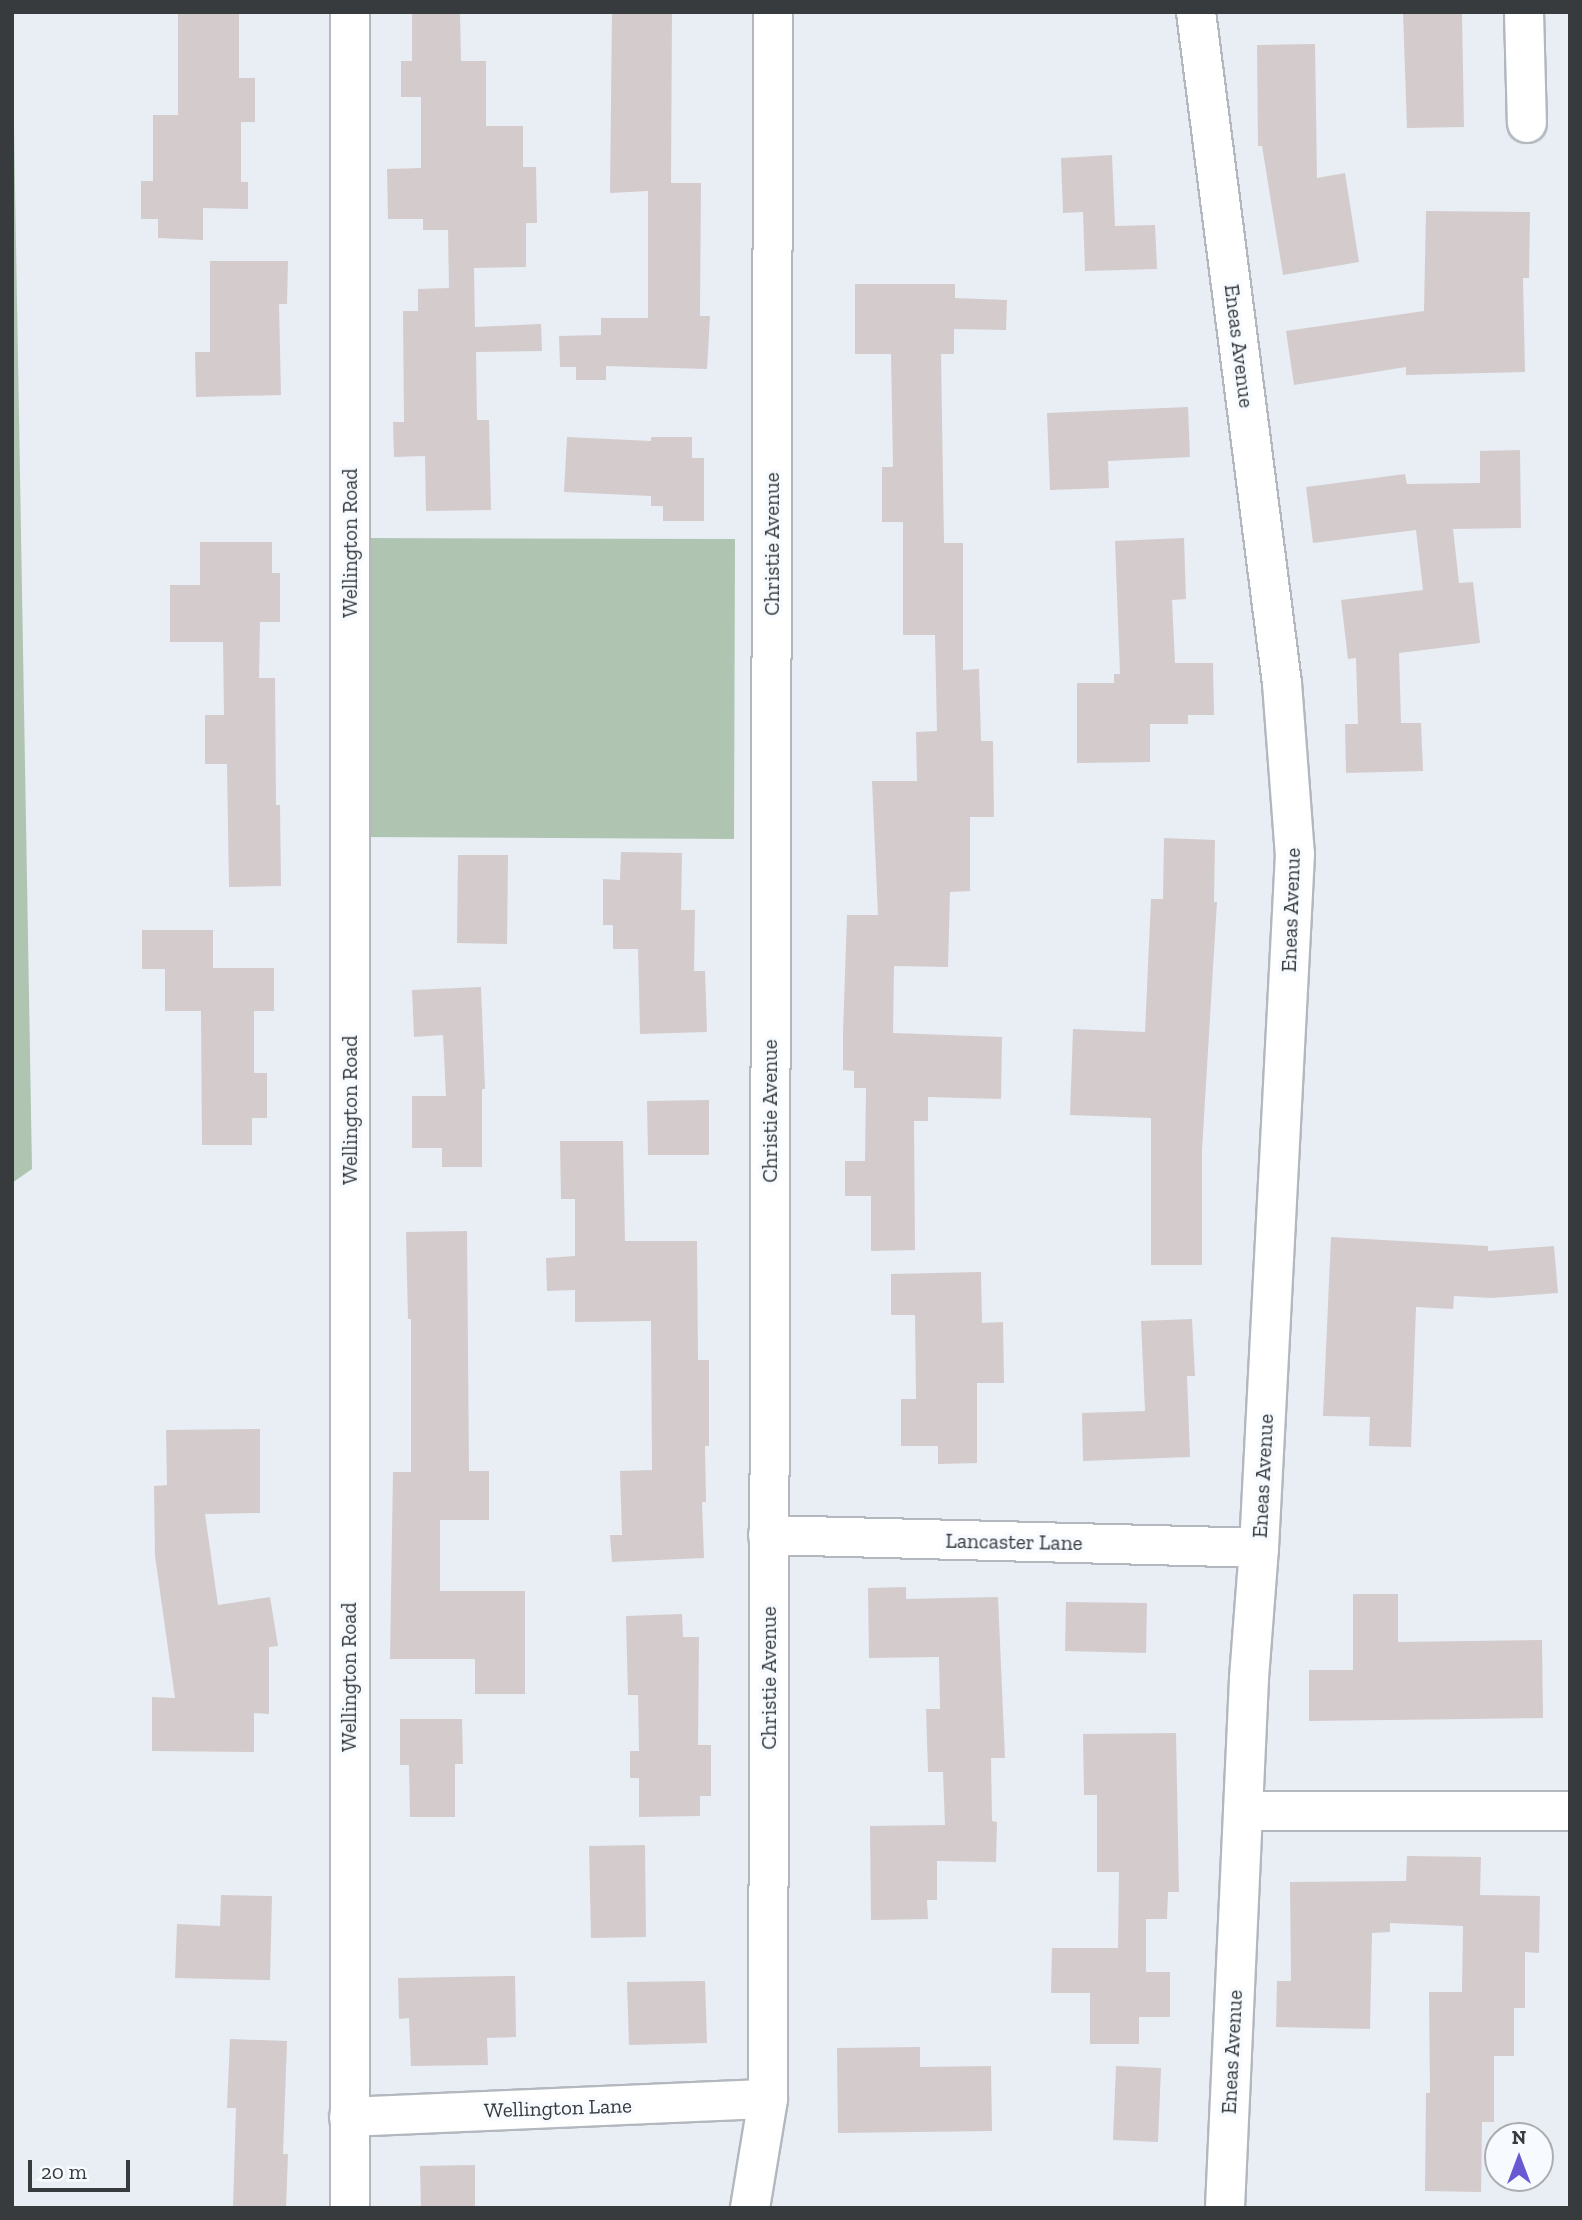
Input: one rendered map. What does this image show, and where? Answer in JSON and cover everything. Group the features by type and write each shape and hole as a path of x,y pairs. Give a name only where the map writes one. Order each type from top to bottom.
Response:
{"street":[{"name":"Wellington Road","path":"350,12 350,2208"},
{"name":"Christie Avenue","path":"750,2208 768,2099 773,12"},
{"name":"Eneas Avenue","path":"1196,12 1282,683 1295,854 1243,1811 1225,2208"},
{"path":"1524,12 1527,123"},
{"name":"Lancaster Lane","path":"768,1535 1259,1548"},
{"path":"1243,1811 1570,1811"},
{"name":"Wellington Lane","path":"349,2117 768,2099"}],"green space":[{"path":"12,12 32,1169 12,1183"},
{"path":"361,538 735,539 734,839 360,837"}],"building":[{"path":"178,12 239,12 239,78 255,78 255,122 241,122 241,182 248,182 248,209 203,208 203,240 158,238 158,219 141,219 141,181 153,181 153,115 178,115"},
{"path":"412,12 460,12 461,61 486,61 486,126 523,126 523,167 536,167 537,223 526,223 526,267 474,268 475,327 541,324 542,351 476,352 477,420 489,420 491,510 426,511 425,456 394,457 393,422 404,422 403,311 418,311 418,289 449,288 448,230 423,230 423,219 388,219 387,169 421,168 421,97 401,97 401,61 412,61"},
{"path":"612,12 672,12 671,183 701,183 700,316 710,316 707,369 606,366 606,380 576,380 576,367 560,367 559,336 601,335 601,318 648,318 648,191 610,193"},
{"path":"1403,12 1462,12 1464,127 1407,128"},
{"path":"1315,44 1317,178 1345,173 1359,262 1283,275 1262,146 1258,146 1257,45"},
{"path":"1112,155 1115,226 1155,225 1157,269 1085,271 1083,212 1063,213 1061,158"},
{"path":"1426,211 1530,212 1529,278 1523,278 1525,372 1406,375 1406,367 1294,385 1286,331 1424,311"},
{"path":"210,261 288,261 287,304 279,304 281,395 196,397 195,352 210,352"},
{"path":"855,284 955,284 955,298 1007,300 1006,330 954,329 954,354 941,354 944,543 963,543 963,670 979,669 981,741 993,741 994,817 970,817 970,891 950,892 948,967 894,966 893,1033 1002,1037 1001,1099 928,1097 928,1121 914,1121 915,1250 871,1251 871,1196 845,1196 845,1161 865,1161 866,1088 854,1088 854,1071 843,1070 843,1033 847,915 878,915 872,781 917,781 916,732 937,731 935,635 903,635 903,522 882,522 882,467 893,467 891,354 855,354"},
{"path":"1188,407 1190,457 1108,461 1109,488 1050,490 1047,413"},
{"path":"567,437 651,441 651,437 692,437 692,458 704,458 704,521 663,521 663,506 651,506 651,496 564,492"},
{"path":"1520,450 1521,528 1453,529 1459,583 1473,582 1480,643 1399,653 1401,723 1421,723 1423,771 1346,773 1345,724 1358,724 1356,658 1348,659 1341,600 1423,590 1416,530 1313,543 1306,487 1405,474 1407,484 1480,483 1480,451"},
{"path":"1184,538 1186,599 1172,600 1175,663 1213,663 1214,715 1188,715 1188,724 1150,724 1150,762 1077,763 1077,683 1114,683 1114,674 1120,674 1115,541"},
{"path":"200,542 272,542 272,573 280,573 280,622 260,622 259,678 275,678 276,805 280,805 281,886 229,887 227,764 205,764 205,715 224,715 223,642 170,642 170,585 200,585"},
{"path":"1164,838 1215,840 1214,902 1217,902 1202,1150 1202,1265 1151,1265 1151,1118 1070,1115 1073,1029 1145,1032 1151,899 1163,899"},
{"path":"621,852 682,853 681,910 695,910 694,971 705,971 707,1032 640,1034 638,949 613,949 613,925 603,925 603,879 620,880"},
{"path":"458,855 508,855 507,944 457,943"},
{"path":"142,930 213,930 213,968 274,968 274,1011 254,1011 254,1073 267,1073 267,1118 252,1118 252,1145 202,1145 201,1011 165,1011 165,969 142,969"},
{"path":"481,987 485,1089 482,1089 482,1167 442,1167 442,1148 412,1148 412,1096 446,1096 443,1035 414,1037 412,990"},
{"path":"709,1100 709,1155 648,1155 647,1101"},
{"path":"560,1141 623,1141 625,1241 697,1241 698,1360 709,1360 709,1446 705,1446 706,1502 702,1502 704,1558 612,1562 610,1535 622,1535 620,1471 652,1470 651,1321 575,1322 575,1290 547,1291 546,1258 575,1256 575,1199 561,1199"},
{"path":"467,1231 469,1471 489,1471 489,1520 440,1520 440,1591 525,1591 525,1694 475,1694 475,1659 390,1659 393,1472 411,1472 411,1319 408,1319 406,1232"},
{"path":"1331,1237 1488,1246 1488,1251 1554,1246 1558,1293 1491,1298 1454,1296 1453,1309 1416,1307 1411,1447 1369,1446 1370,1417 1323,1416"},
{"path":"981,1272 982,1323 1003,1322 1004,1383 977,1383 977,1463 938,1464 938,1446 901,1446 901,1399 916,1399 915,1315 891,1315 891,1274"},
{"path":"1192,1319 1195,1376 1187,1376 1190,1457 1083,1461 1082,1413 1145,1411 1141,1321"},
{"path":"260,1429 260,1513 205,1514 218,1605 270,1597 278,1646 269,1647 269,1714 254,1713 254,1752 152,1751 152,1697 175,1698 155,1556 154,1486 167,1485 166,1430"},
{"path":"906,1587 906,1599 998,1597 1005,1758 991,1758 992,1821 997,1822 996,1862 937,1861 937,1900 927,1900 928,1919 871,1920 870,1826 945,1825 943,1772 928,1772 926,1709 940,1709 939,1657 869,1658 868,1588"},
{"path":"1353,1594 1398,1594 1398,1642 1542,1640 1543,1718 1309,1721 1309,1670 1353,1670"},
{"path":"1066,1602 1147,1603 1146,1653 1065,1651"},
{"path":"682,1614 683,1637 699,1637 698,1745 711,1745 711,1796 700,1796 700,1816 639,1817 639,1778 630,1778 630,1751 639,1751 638,1695 628,1695 626,1616"},
{"path":"400,1719 462,1719 463,1764 455,1764 455,1817 410,1817 409,1765 400,1765"},
{"path":"1176,1733 1179,1892 1168,1892 1167,1919 1146,1919 1146,1972 1170,1972 1170,2017 1139,2017 1139,2044 1090,2044 1090,1993 1051,1993 1052,1948 1118,1948 1119,1872 1097,1872 1097,1795 1084,1795 1083,1734"},
{"path":"645,1845 646,1937 591,1938 589,1846"},
{"path":"1407,1856 1481,1857 1480,1895 1540,1896 1539,1953 1525,1952 1525,2008 1514,2008 1514,2056 1494,2056 1494,2122 1482,2122 1481,2192 1425,2191 1426,2093 1430,2093 1429,1992 1462,1992 1463,1926 1390,1923 1390,1932 1372,1933 1370,2029 1276,2027 1277,1981 1291,1981 1290,1882 1406,1881"},
{"path":"221,1895 272,1896 270,1980 175,1978 177,1924 220,1926"},
{"path":"515,1976 516,2037 487,2038 488,2065 411,2066 409,2018 399,2019 398,1978"},
{"path":"705,1981 707,2043 629,2045 627,1982"},
{"path":"230,2039 287,2041 283,2154 288,2154 286,2208 233,2208 236,2108 227,2108"},
{"path":"920,2047 920,2067 991,2066 992,2131 838,2133 837,2048"},
{"path":"1116,2066 1161,2068 1158,2142 1113,2140"},
{"path":"475,2165 475,2208 421,2208 420,2166"}]}
